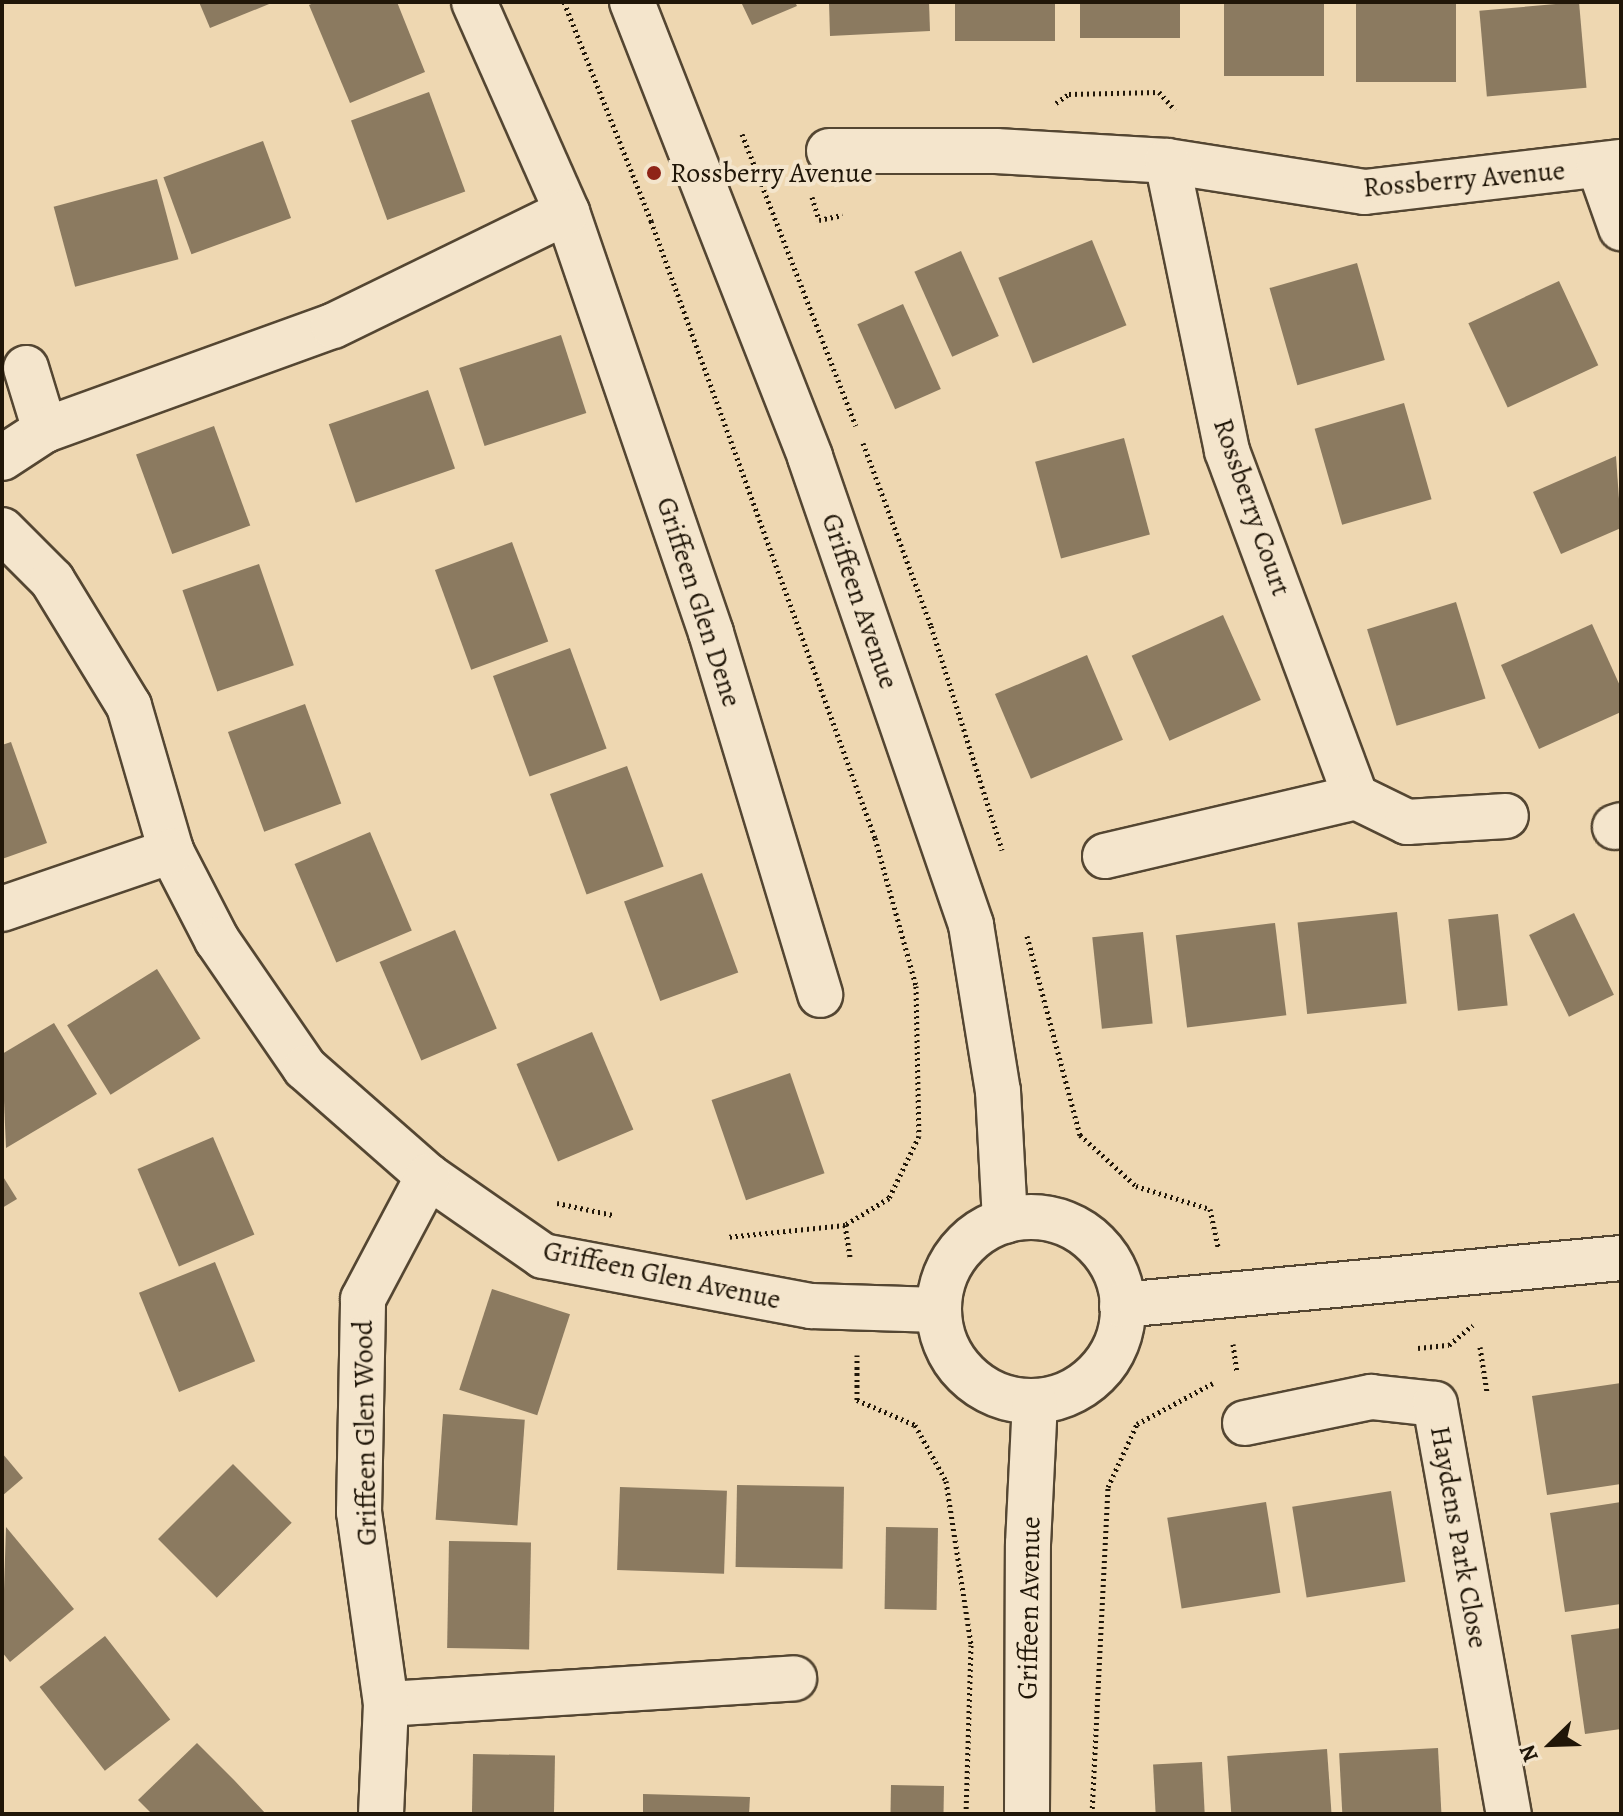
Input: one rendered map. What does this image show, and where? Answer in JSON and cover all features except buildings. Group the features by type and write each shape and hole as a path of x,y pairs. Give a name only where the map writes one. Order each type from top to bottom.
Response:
{"street":[{"name":"Griffeen Glen Dene","path":"474,2 567,212 711,633 820,995"},
{"name":"Griffeen Avenue","path":"632,2 810,457 971,925 998,1091 1005,1221"},
{"name":"Rossberry Avenue","path":"829,151 996,151 1167,161 1365,192 1610,164"},
{"name":"Rossberry Court","path":"1167,161 1227,451 1356,797"},
{"path":"1610,164 1621,228"},
{"path":"2,458 45,430 333,326 567,212"},
{"path":"26,368 45,430"},
{"name":"Griffeen Glen Avenue","path":"2,530 52,580 129,706 171,851 217,940 305,1068 428,1176 543,1256 811,1306 938,1310"},
{"path":"1105,856 1356,797 1407,822 1506,816"},
{"path":"2,909 171,851"},
{"name":"Griffeen Glen Wood","path":"381,1814 386,1704 359,1512 363,1299 428,1176"},
{"path":"1032,1217 1084,1234 1118,1278 1122,1305 1120,1334 1088,1382 1035,1402 1006,1398 979,1386 958,1366 938,1310 942,1281 956,1254 978,1233 1005,1221 1032,1217"},
{"path":"1122,1305 1621,1258"},
{"name":"Haydens Park Close","path":"1245,1423 1371,1397 1435,1404 1509,1814"},
{"name":"Griffeen Avenue","path":"1027,1814 1028,1544 1035,1402"},
{"path":"386,1704 794,1678"}],"path":[{"path":"564,2 651,221 875,838 916,986 919,1136 889,1198 845,1225 716,1237"},
{"path":"545,1206 569,1201 628,1219"},
{"path":"1404,1350 1449,1345 1476,1322"},
{"path":"857,1365 857,1400 915,1425 946,1481 971,1645 966,1814"},
{"path":"1092,1814 1108,1487 1137,1424 1237,1371 1252,1369"}],"place":[{"name":"Rossberry Avenue","path":"654,173"}]}
